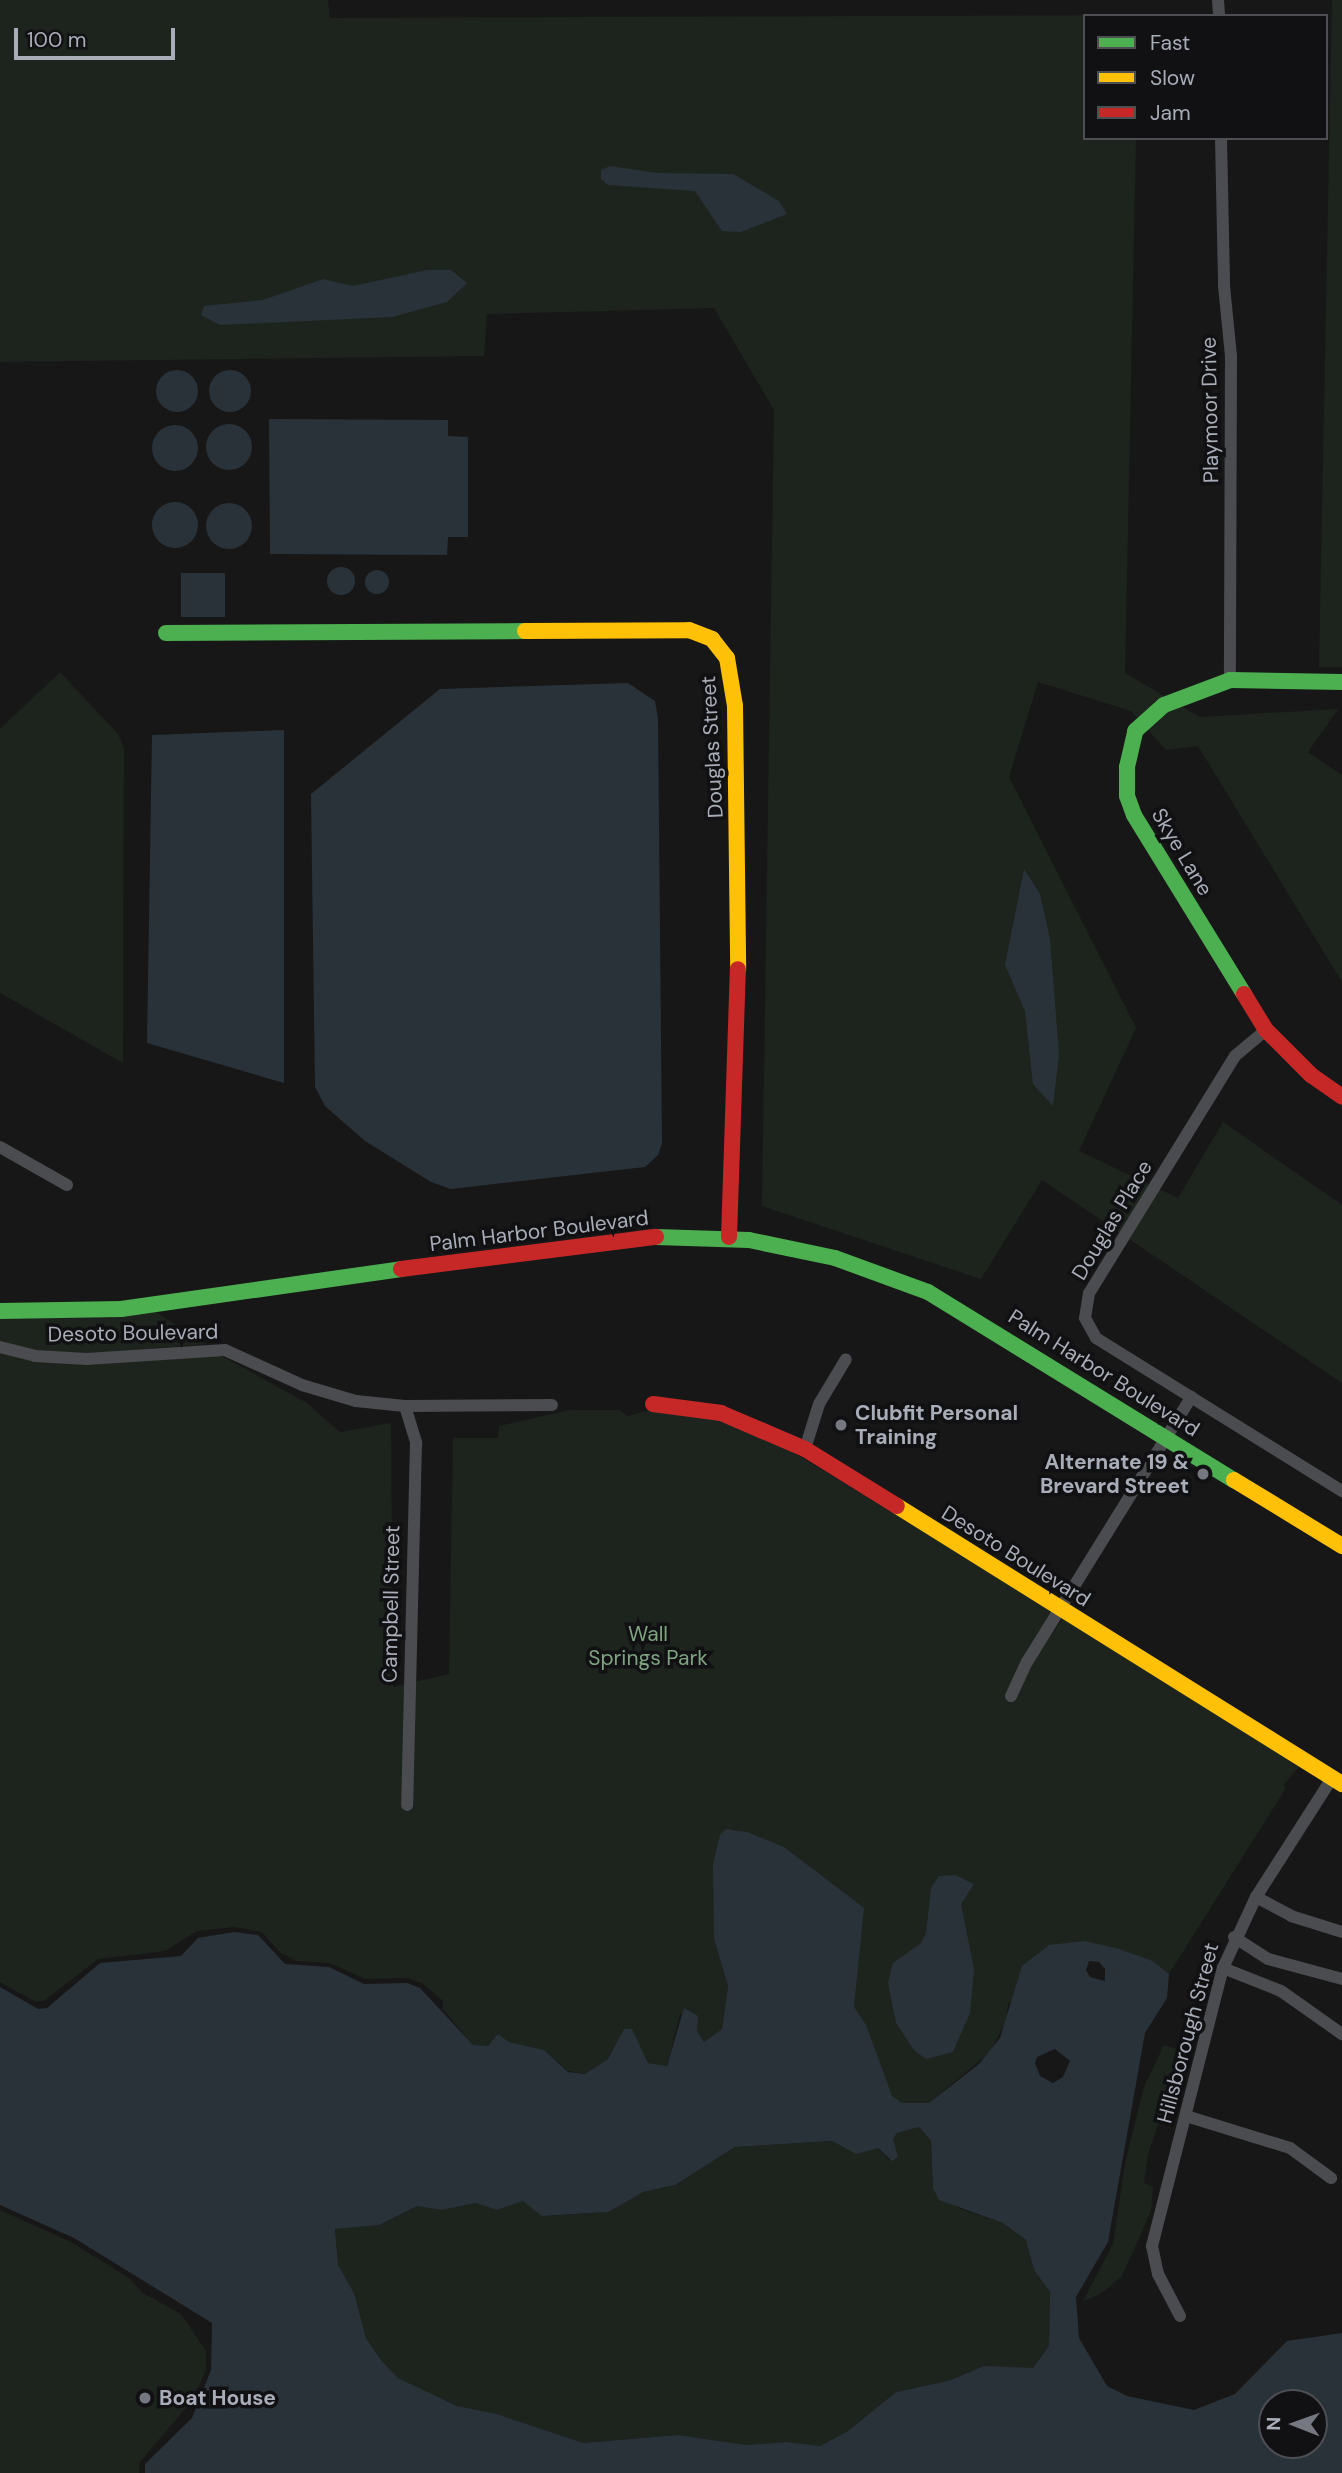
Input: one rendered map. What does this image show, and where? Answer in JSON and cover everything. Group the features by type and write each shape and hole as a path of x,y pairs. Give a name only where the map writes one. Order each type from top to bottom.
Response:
{"street":[{"name":"Playmoor Drive","path":"1221,140 1224,286 1231,356 1230,681"},
{"name":"Douglas Street","path":"166,633 689,630 712,639 727,658 735,706 739,1042 729,1237"},
{"name":"Skye Lane","path":"1266,1030 1134,815 1127,796 1127,767 1135,731 1164,705 1230,681 1342,682"},
{"path":"1266,1030 1311,1075 1342,1097"},
{"name":"Douglas Place","path":"1266,1030 1235,1056 1084,1306 1089,1331 1096,1338 1342,1491"},
{"path":"0,1147 67,1185"},
{"name":"Palm Harbor Boulevard","path":"0,1311 91,1312 636,1236 729,1237 835,1258 928,1292 1342,1546"},
{"name":"Desoto Boulevard","path":"0,1347 68,1359 225,1350 326,1394 405,1406 552,1405"},
{"path":"805,1449 819,1404 846,1359"},
{"path":"1011,1696 1027,1662 1191,1397"},
{"name":"Desoto Boulevard","path":"653,1404 721,1413 805,1449 1337,1781"},
{"name":"Campbell Street","path":"405,1406 416,1443 407,1805"},
{"name":"Hillsborough Street","path":"1180,2316 1158,2274 1152,2246 1223,1968 1234,1937 1256,1897 1337,1781"},
{"path":"1256,1897 1291,1916 1342,1932"},
{"path":"1234,1937 1268,1959 1342,1979"},
{"path":"1223,1968 1281,1991 1342,2034"},
{"path":"1186,2116 1290,2148 1331,2178"}],"green space":[{"path":"0,0 328,0 330,18 1083,15 1083,140 1136,140 1125,673 1200,717 1338,709 1308,752 1342,775 1342,982 1198,746 1166,750 1131,711 1038,682 1009,777 1136,1028 1079,1151 1178,1198 1223,1122 1342,1205 1342,1383 1042,1180 981,1279 762,1206 774,410 714,308 487,314 484,356 0,362"},
{"path":"1332,0 1342,0 1342,667 1319,667"},
{"path":"60,672 118,734 124,748 123,1063 0,993 0,729"},
{"path":"154,1311 206,1344 87,1354 36,1350 0,1342 0,1317"},
{"name":"Wall Springs Park","path":"0,1353 87,1365 220,1355 307,1403 340,1432 391,1423 393,1687 449,1674 453,1438 498,1438 499,1426 570,1410 619,1410 628,1416 650,1410 694,1413 761,1433 1053,1610 1050,1637 1064,1617 1301,1765 1283,1785 1286,1788 1169,1974 1153,1961 1085,1941 1008,2004 1006,2021 990,2052 929,2103 902,2104 892,2096 854,2007 863,1908 784,1847 734,1829 714,1901 714,1939 728,1986 722,2029 704,2042 697,2031 697,2016 680,2014 667,2066 648,2063 624,2029 608,2059 585,2074 568,2071 544,2050 509,2042 498,2034 488,2047 473,2045 443,2009 443,2001 422,1983 408,1978 365,1979 330,1963 296,1961 281,1953 262,1932 235,1927 197,1931 165,1951 98,1959 44,2001 34,2001 0,1982"},
{"path":"1164,2045 1183,2051 1148,2154 1144,2183 1153,2187 1151,2211 1122,2276 1099,2295 1083,2301 1113,2244 1125,2163 1144,2087"},
{"path":"919,2127 931,2141 933,2188 958,2208 1003,2223 1026,2240 1034,2270 1050,2292 1049,2346 1033,2368 971,2371 948,2381 896,2392 848,2431 820,2446 787,2442 746,2445 678,2435 583,2443 497,2414 457,2406 398,2378 381,2360 366,2338 354,2293 338,2265 335,2229 379,2225 417,2206 442,2210 476,2203 498,2210 522,2201 530,2202 542,2216 598,2213 643,2192 675,2185 735,2147 832,2141 850,2151 877,2148 889,2160 898,2157 893,2139 897,2133"},
{"path":"0,2210 71,2242 129,2278 143,2293 181,2314 206,2351 206,2369 195,2397 140,2462 139,2473 0,2473"}],"shaded area":[{"path":"610,166 657,173 733,174 779,201 787,214 741,232 722,231 695,191 608,185 601,179 601,170"},
{"path":"427,270 451,270 467,283 447,302 392,317 220,325 201,315 204,306 263,300 323,279 353,286"},
{"path":"177,370 192,376 198,391 192,406 177,412 162,406 156,391 162,376"},
{"path":"230,370 245,376 251,391 245,406 230,412 215,406 209,391 215,376"},
{"path":"269,419 448,420 448,436 468,437 468,537 448,537 447,555 270,554"},
{"path":"229,424 245,431 252,447 245,463 229,470 213,463 206,447 213,431"},
{"path":"175,425 191,432 198,448 191,464 175,471 159,464 152,448 159,432"},
{"path":"175,502 191,509 198,525 191,541 175,548 159,541 152,525 159,509"},
{"path":"229,503 245,510 252,526 245,542 229,549 213,542 206,526 213,510"},
{"path":"341,567 351,571 355,581 351,591 341,595 331,591 327,581 331,571"},
{"path":"372,570 382,570 389,577 389,587 382,594 372,594 365,587 365,577"},
{"path":"181,573 225,573 225,617 181,617"},
{"path":"628,683 655,701 658,718 662,1143 658,1155 645,1167 451,1189 431,1182 365,1141 325,1106 315,1087 311,794 440,689"},
{"path":"284,730 284,1083 147,1043 152,735"},
{"path":"1024,869 1040,894 1050,939 1059,1055 1053,1106 1033,1084 1025,1011 1005,965"},
{"path":"726,1829 747,1832 784,1847 864,1908 854,2007 866,2025 892,2096 902,2103 929,2103 979,2064 1000,2038 1022,1966 1049,1945 1085,1941 1119,1949 1153,1961 1169,1974 1167,1998 1145,2033 1108,2242 1076,2297 1079,2338 1107,2386 1127,2396 1194,2410 1235,2394 1287,2341 1342,2333 1342,2473 145,2473 145,2464 192,2418 211,2370 212,2323 74,2238 0,2205 0,1987 38,2009 47,2008 100,1963 181,1956 198,1938 234,1932 258,1935 285,1964 329,1967 364,1984 407,1983 420,1988 473,2045 488,2046 498,2034 509,2042 544,2050 568,2072 585,2074 608,2059 624,2029 632,2029 648,2063 667,2066 684,2008 698,2016 697,2031 704,2042 722,2029 728,1986 714,1939 713,1864 720,1835","holes":["1089,1961 1099,1962 1105,1969 1105,1981 1090,1977 1086,1970","1055,2049 1070,2061 1063,2077 1053,2083 1040,2076 1035,2063 1037,2057","919,2127 931,2141 933,2188 939,2200 1003,2223 1026,2240 1034,2270 1050,2292 1049,2346 1033,2368 984,2366 948,2381 896,2392 848,2431 820,2446 787,2442 746,2445 678,2435 583,2443 497,2414 457,2406 398,2378 381,2360 366,2338 354,2293 338,2265 335,2229 379,2225 417,2206 442,2210 476,2203 497,2210 523,2201 542,2216 608,2212 643,2192 675,2185 735,2147 832,2141 856,2154 878,2148 892,2161 898,2157 893,2139 897,2133"]},
{"path":"955,1875 974,1884 961,1904 974,1969 970,2013 953,2052 926,2059 914,2050 896,2023 888,1983 893,1963 920,1944 926,1934 931,1888 939,1876"}],"traffic: fast":[{"path":"166,633 525,631"},
{"path":"1244,994 1134,815 1127,796 1127,767 1135,731 1164,705 1230,680 1342,682"},
{"path":"656,1237 749,1240 835,1258 928,1292 1234,1480"},
{"path":"0,1311 121,1309 401,1269"}],"traffic: slow":[{"path":"525,631 689,630 712,639 727,658 735,706 738,969"},
{"path":"1234,1480 1342,1546"},
{"path":"897,1506 1342,1784"}],"traffic: jam":[{"path":"729,1237 738,969"},
{"path":"1244,994 1266,1030 1311,1075 1342,1097"},
{"path":"401,1269 656,1237"},
{"path":"653,1404 721,1413 805,1449 897,1506"}],"place":[{"name":"Clubfit Personal Training","path":"841,1425"},
{"name":"Alternate 19 & Brevard Street","path":"1203,1474"},
{"name":"Boat House","path":"145,2398"}]}
